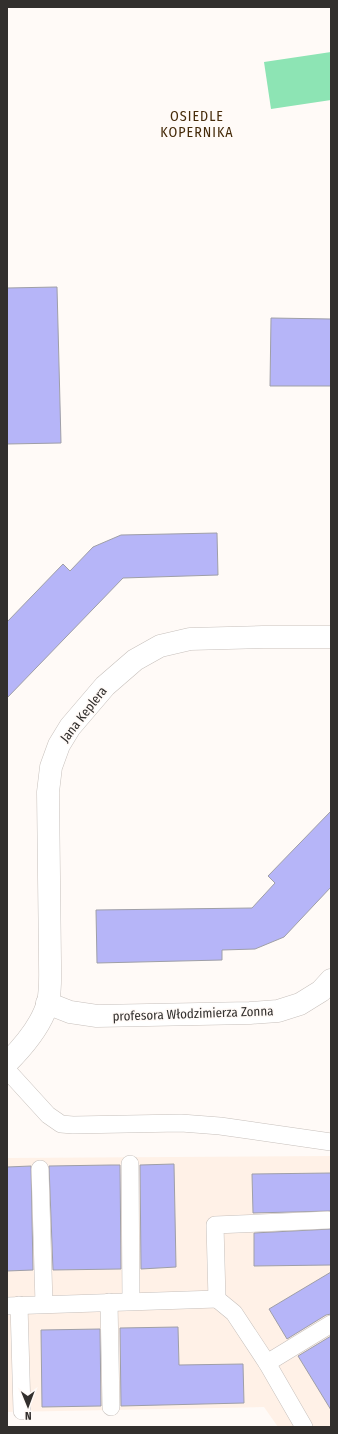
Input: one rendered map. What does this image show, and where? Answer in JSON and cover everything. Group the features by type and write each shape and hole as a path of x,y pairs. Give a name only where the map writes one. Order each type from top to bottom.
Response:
{"street":[{"name":"Jana Keplera","path":"7,1063 20,1050 38,1025 48,1003 50,962 48,792 51,767 59,745 70,727 105,686 134,660 160,646 190,639 243,637 331,637"},
{"name":"profesora Włodzimierza Zonna","path":"48,1003 70,1012 97,1016 250,1013 278,1011 300,1004 321,991 331,980"}],"lane":[{"path":"7,1070 48,1115 62,1124 181,1123 220,1126 331,1142"},
{"path":"130,1164 130,1302"},
{"path":"40,1169 44,1304"},
{"path":"216,1299 215,1225 328,1220"},
{"path":"22,1411 13,1306 216,1299 234,1313 267,1363 304,1427"},
{"path":"109,1302 111,1407"},
{"path":"267,1363 331,1324"}],"shaded area":[{"path":"331,1156 331,1427 278,1427 264,1407 7,1412 7,1158"}],"green space":[{"path":"331,52 331,100 271,109 264,62"}],"building":[{"path":"57,287 61,443 7,444 7,288"},
{"path":"271,318 331,319 331,386 270,386"},
{"path":"217,533 218,575 123,578 7,698 7,622 63,564 70,571 93,547 121,535"},
{"path":"331,811 331,887 284,937 255,949 222,950 222,960 97,963 96,910 252,908 275,883 268,876"},
{"path":"174,1164 176,1267 141,1269 140,1165"},
{"path":"120,1165 121,1269 53,1270 49,1166"},
{"path":"31,1166 33,1270 7,1271 7,1167"},
{"path":"331,1173 331,1211 253,1213 252,1174"},
{"path":"331,1229 331,1265 254,1266 254,1233"},
{"path":"331,1272 331,1314 326,1315 287,1339 269,1309"},
{"path":"178,1327 179,1365 243,1364 244,1403 121,1406 120,1328"},
{"path":"100,1329 101,1406 42,1407 41,1330"},
{"path":"331,1336 331,1410 298,1356"}],"district":[{"name":"OSIEDLE KOPERNIKA","path":"197,124"}]}
